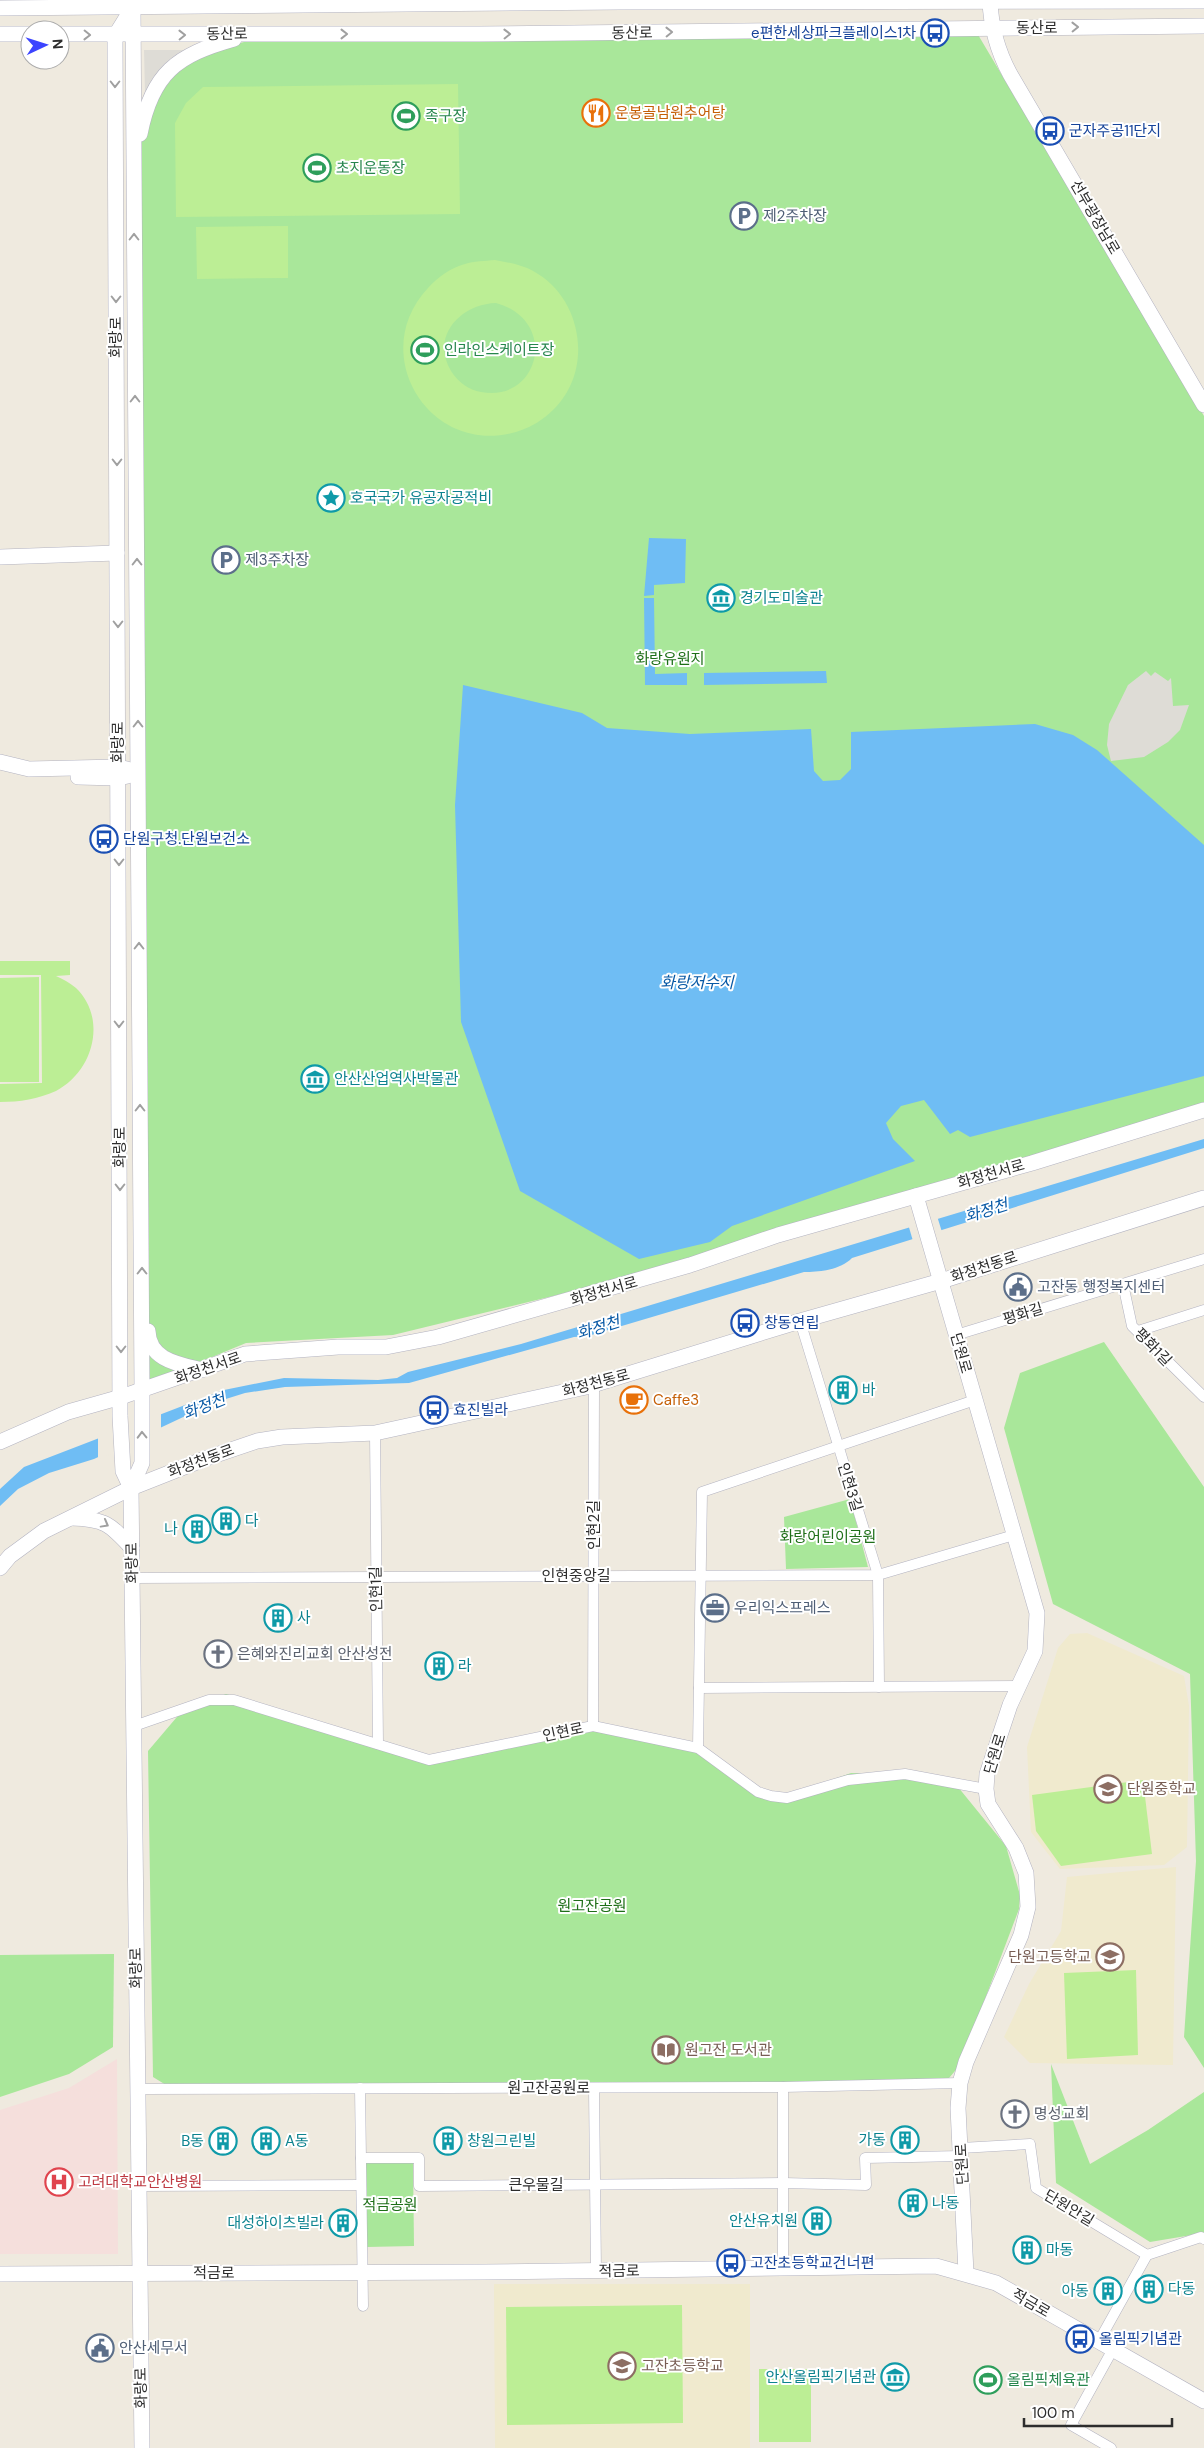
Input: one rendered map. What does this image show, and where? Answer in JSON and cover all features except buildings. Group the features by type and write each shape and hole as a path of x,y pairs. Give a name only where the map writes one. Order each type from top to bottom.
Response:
{"street":[{"name":"동산로","path":"0,8 135,4 542,1 1204,1"},
{"name":"선부광장남로","path":"991,1 991,28 1001,58 1204,405"},
{"name":"화랑로","path":"131,1488 142,1463 133,35 135,4"},
{"path":"115,36 135,4"},
{"name":"동산로","path":"70,34 115,36 479,34 1204,26"},
{"path":"0,34 20,34"},
{"path":"134,172 145,110 157,85 183,58 190,54 254,34"},
{"name":"화랑로","path":"115,36 120,1416 123,1471 131,1488 142,2448"},
{"path":"0,557 117,553"},
{"path":"0,762 29,769 138,773"},
{"path":"0,773 19,777 118,772"},
{"name":"화정천서로","path":"0,1442 68,1412 121,1397 245,1354 338,1347 386,1347 438,1337 690,1266 778,1235 917,1201 1204,1110"},
{"name":"화정천동로","path":"0,1568 10,1556 44,1530 131,1488 207,1458 257,1441 282,1437 375,1433 594,1385 800,1321 940,1281 1204,1198"},
{"name":"단원로","path":"917,1201 1038,1613 1035,1651 1001,1731 988,1774 986,1789 988,1804 1016,1848 1026,1873 1028,1908 1021,1935 974,2042 960,2083 958,2108 966,2273"},
{"name":"평화길","path":"956,1335 1204,1259"},
{"name":"평화1길","path":"1123,1284 1132,1326 1204,1397"},
{"path":"142,1298 148,1320 148,1341 153,1350 168,1361 202,1370"},
{"path":"1138,1331 1204,1310"},
{"name":"인현3길","path":"800,1321 878,1576 879,1687"},
{"name":"인현2길","path":"593,1726 594,1385"},
{"path":"698,1748 702,1492 975,1400"},
{"name":"인현1길","path":"375,1433 378,1744"},
{"path":"70,1518 96,1519 115,1530 132,1548"},
{"name":"인현중앙길","path":"132,1578 878,1576 1014,1534"},
{"path":"699,1688 1019,1686"},
{"name":"인현로","path":"134,1726 208,1700 234,1700 430,1760 593,1726 698,1748 758,1792 787,1798 848,1780 905,1774 986,1789"},
{"name":"원고잔공원로","path":"138,2088 783,2087 960,2083"},
{"path":"783,2087 783,2269"},
{"path":"360,2088 363,2306"},
{"path":"594,2088 596,2271"},
{"name":"단원안길","path":"961,2152 1030,2144 1036,2188 1147,2255"},
{"name":"큰우물길","path":"361,2158 419,2158 419,2186 783,2183 866,2185 866,2158 961,2152"},
{"path":"138,2186 361,2185"},
{"path":"1099,2341 1147,2255 1201,2237 1204,2239"},
{"name":"적금로","path":"0,2274 596,2271 936,2266 996,2283 1204,2401"},
{"path":"1111,2448 1071,2425 1113,2349"}],"shaded area":[{"path":"144,50 187,50 166,66 145,93"},
{"path":"1146,671 1151,676 1155,672 1168,681 1171,678 1173,706 1189,705 1180,730 1168,742 1144,757 1111,761 1107,745 1109,724 1128,685"},
{"name":"단원중학교","path":"1087,1633 1184,1676 1189,1706 1187,1847 1164,1865 1060,1869 1031,1832 1027,1747 1058,1648 1070,1634"},
{"name":"단원고등학교","path":"1176,1867 1173,2065 1030,2063 1004,2037 1029,1984 1061,1931 1067,1877"},
{"name":"고려대학교안산병원","path":"117,2059 118,2254 0,2254 0,2110 69,2088"},
{"name":"고잔초등학교","path":"494,2284 750,2284 750,2448 495,2448"}],"green space":[{"name":"화랑유원지","path":"977,33 1204,416 1204,1103 631,1277 393,1335 246,1343 135,1389 134,169 148,120 165,84 178,71 195,60 216,50 244,42"},
{"name":"초지운동장","path":"458,84 460,214 176,217 175,123 186,103 203,87"},
{"path":"288,226 288,278 197,279 196,227"},
{"name":"인라인스케이트장","path":"495,260 528,268 550,283 561,295 569,308 574,323 578,338 578,354 571,384 562,400 549,414 525,429 485,436 457,429 434,415 416,394 406,369 404,342 410,314 436,280 449,270 460,266 472,262","holes":["496,303 516,312 529,326 535,342 534,358 528,373 517,385 501,392 481,392 464,385 451,371 445,358 444,346 452,324 471,309 483,305"]},
{"path":"0,961 70,961 70,975 56,976 76,988 86,1001 92,1014 92,1044 87,1058 79,1071 69,1082 56,1091 22,1101 0,1102 0,1084 42,1083 41,975 0,975"},
{"path":"39,977 39,1082 0,1082 0,978"},
{"path":"1104,1342 1204,1487 1204,2068 1184,2037 1196,1861 1190,1674 1053,1604 1004,1428 1020,1373"},
{"name":"화랑어린이공원","path":"850,1499 868,1567 786,1569 784,1517"},
{"name":"원고잔공원","path":"226,1694 427,1756 581,1725 697,1745 755,1789 787,1796 851,1773 886,1774 958,1787 1006,1846 1020,1895 1019,1909 960,2065 944,2084 166,2085 153,2077 148,1751 182,1711"},
{"path":"1143,1780 1152,1854 1061,1866 1036,1831 1032,1795"},
{"path":"114,1954 113,2047 69,2074 0,2097 0,1955"},
{"path":"1136,1970 1138,2055 1067,2059 1064,1973"},
{"path":"1051,2064 1090,2164 1148,2130 1204,2092 1204,2233 1150,2242 1056,2183"},
{"name":"적금공원","path":"413,2162 414,2246 367,2247 366,2163"},
{"path":"682,2305 683,2423 507,2425 506,2307"},
{"path":"759,2369 811,2369 811,2442 759,2442"}],"water":[{"path":"649,538 686,539 685,583 654,585 654,595 644,596"},
{"path":"644,598 654,598 655,674 687,673 687,685 645,685"},
{"path":"826,671 827,683 704,685 704,673"},
{"name":"화랑저수지","path":"463,685 582,713 607,728 690,734 811,729 814,771 823,781 840,780 851,769 851,732 1035,724 1073,735 1097,750 1204,845 1204,1076 970,1137 958,1130 950,1134 924,1100 901,1106 886,1123 893,1139 915,1161 732,1226 710,1242 639,1259 520,1191 461,1022 455,805"},
{"name":"화정천","path":"1204,1139 1204,1148 852,1258 836,1268 804,1272 588,1336 574,1337 409,1383 285,1387 245,1393 213,1403 94,1459 49,1473 18,1489 0,1506 0,1489 24,1467 224,1390 284,1378 378,1380 397,1378 408,1372 521,1344"}],"pier":[{"path":"937,1216 942,1232 913,1241 908,1224"},
{"path":"161,1412 161,1430 98,1460 98,1436"}],"place":[{"name":"e편한세상파크플레이스1차","path":"935,33"},
{"name":"운봉골남원추어탕","path":"596,113"},
{"name":"족구장","path":"406,116"},
{"name":"군자주공11단지","path":"1050,131"},
{"name":"초지운동장","path":"317,168"},
{"name":"제2주차장","path":"744,216"},
{"name":"인라인스케이트장","path":"425,350"},
{"name":"호국국가 유공자공적비","path":"331,498"},
{"name":"제3주차장","path":"226,560"},
{"name":"경기도미술관","path":"721,598"},
{"name":"단원구청.단원보건소","path":"104,839"},
{"name":"안산산업역사박물관","path":"315,1079"},
{"name":"고잔동 행정복지센터","path":"1018,1287"},
{"name":"창동연립","path":"745,1323"},
{"name":"바","path":"843,1390"},
{"name":"Caffe3","path":"634,1400"},
{"name":"효진빌라","path":"434,1410"},
{"name":"다","path":"226,1521"},
{"name":"나","path":"197,1529"},
{"name":"우리익스프레스","path":"715,1608"},
{"name":"사","path":"278,1618"},
{"name":"은혜와진리교회 안산성전","path":"218,1654"},
{"name":"라","path":"439,1666"},
{"name":"단원중학교","path":"1108,1789"},
{"name":"단원고등학교","path":"1110,1957"},
{"name":"원고잔 도서관","path":"666,2050"},
{"name":"명성교회","path":"1015,2114"},
{"name":"가동","path":"905,2140"},
{"name":"B동","path":"223,2141"},
{"name":"A동","path":"266,2141"},
{"name":"창원그린빌","path":"448,2141"},
{"name":"고려대학교안산병원","path":"59,2182"},
{"name":"나동","path":"913,2203"},
{"name":"안산유치원","path":"817,2221"},
{"name":"대성하이츠빌라","path":"343,2223"},
{"name":"마동","path":"1027,2250"},
{"name":"고잔초등학교건너편","path":"731,2263"},
{"name":"다동","path":"1149,2289"},
{"name":"아동","path":"1108,2291"},
{"name":"올림픽기념관","path":"1080,2339"},
{"name":"안산세무서","path":"100,2348"},
{"name":"고잔초등학교","path":"622,2366"},
{"name":"안산올림픽기념관","path":"895,2377"},
{"name":"올림픽체육관","path":"988,2380"}]}
